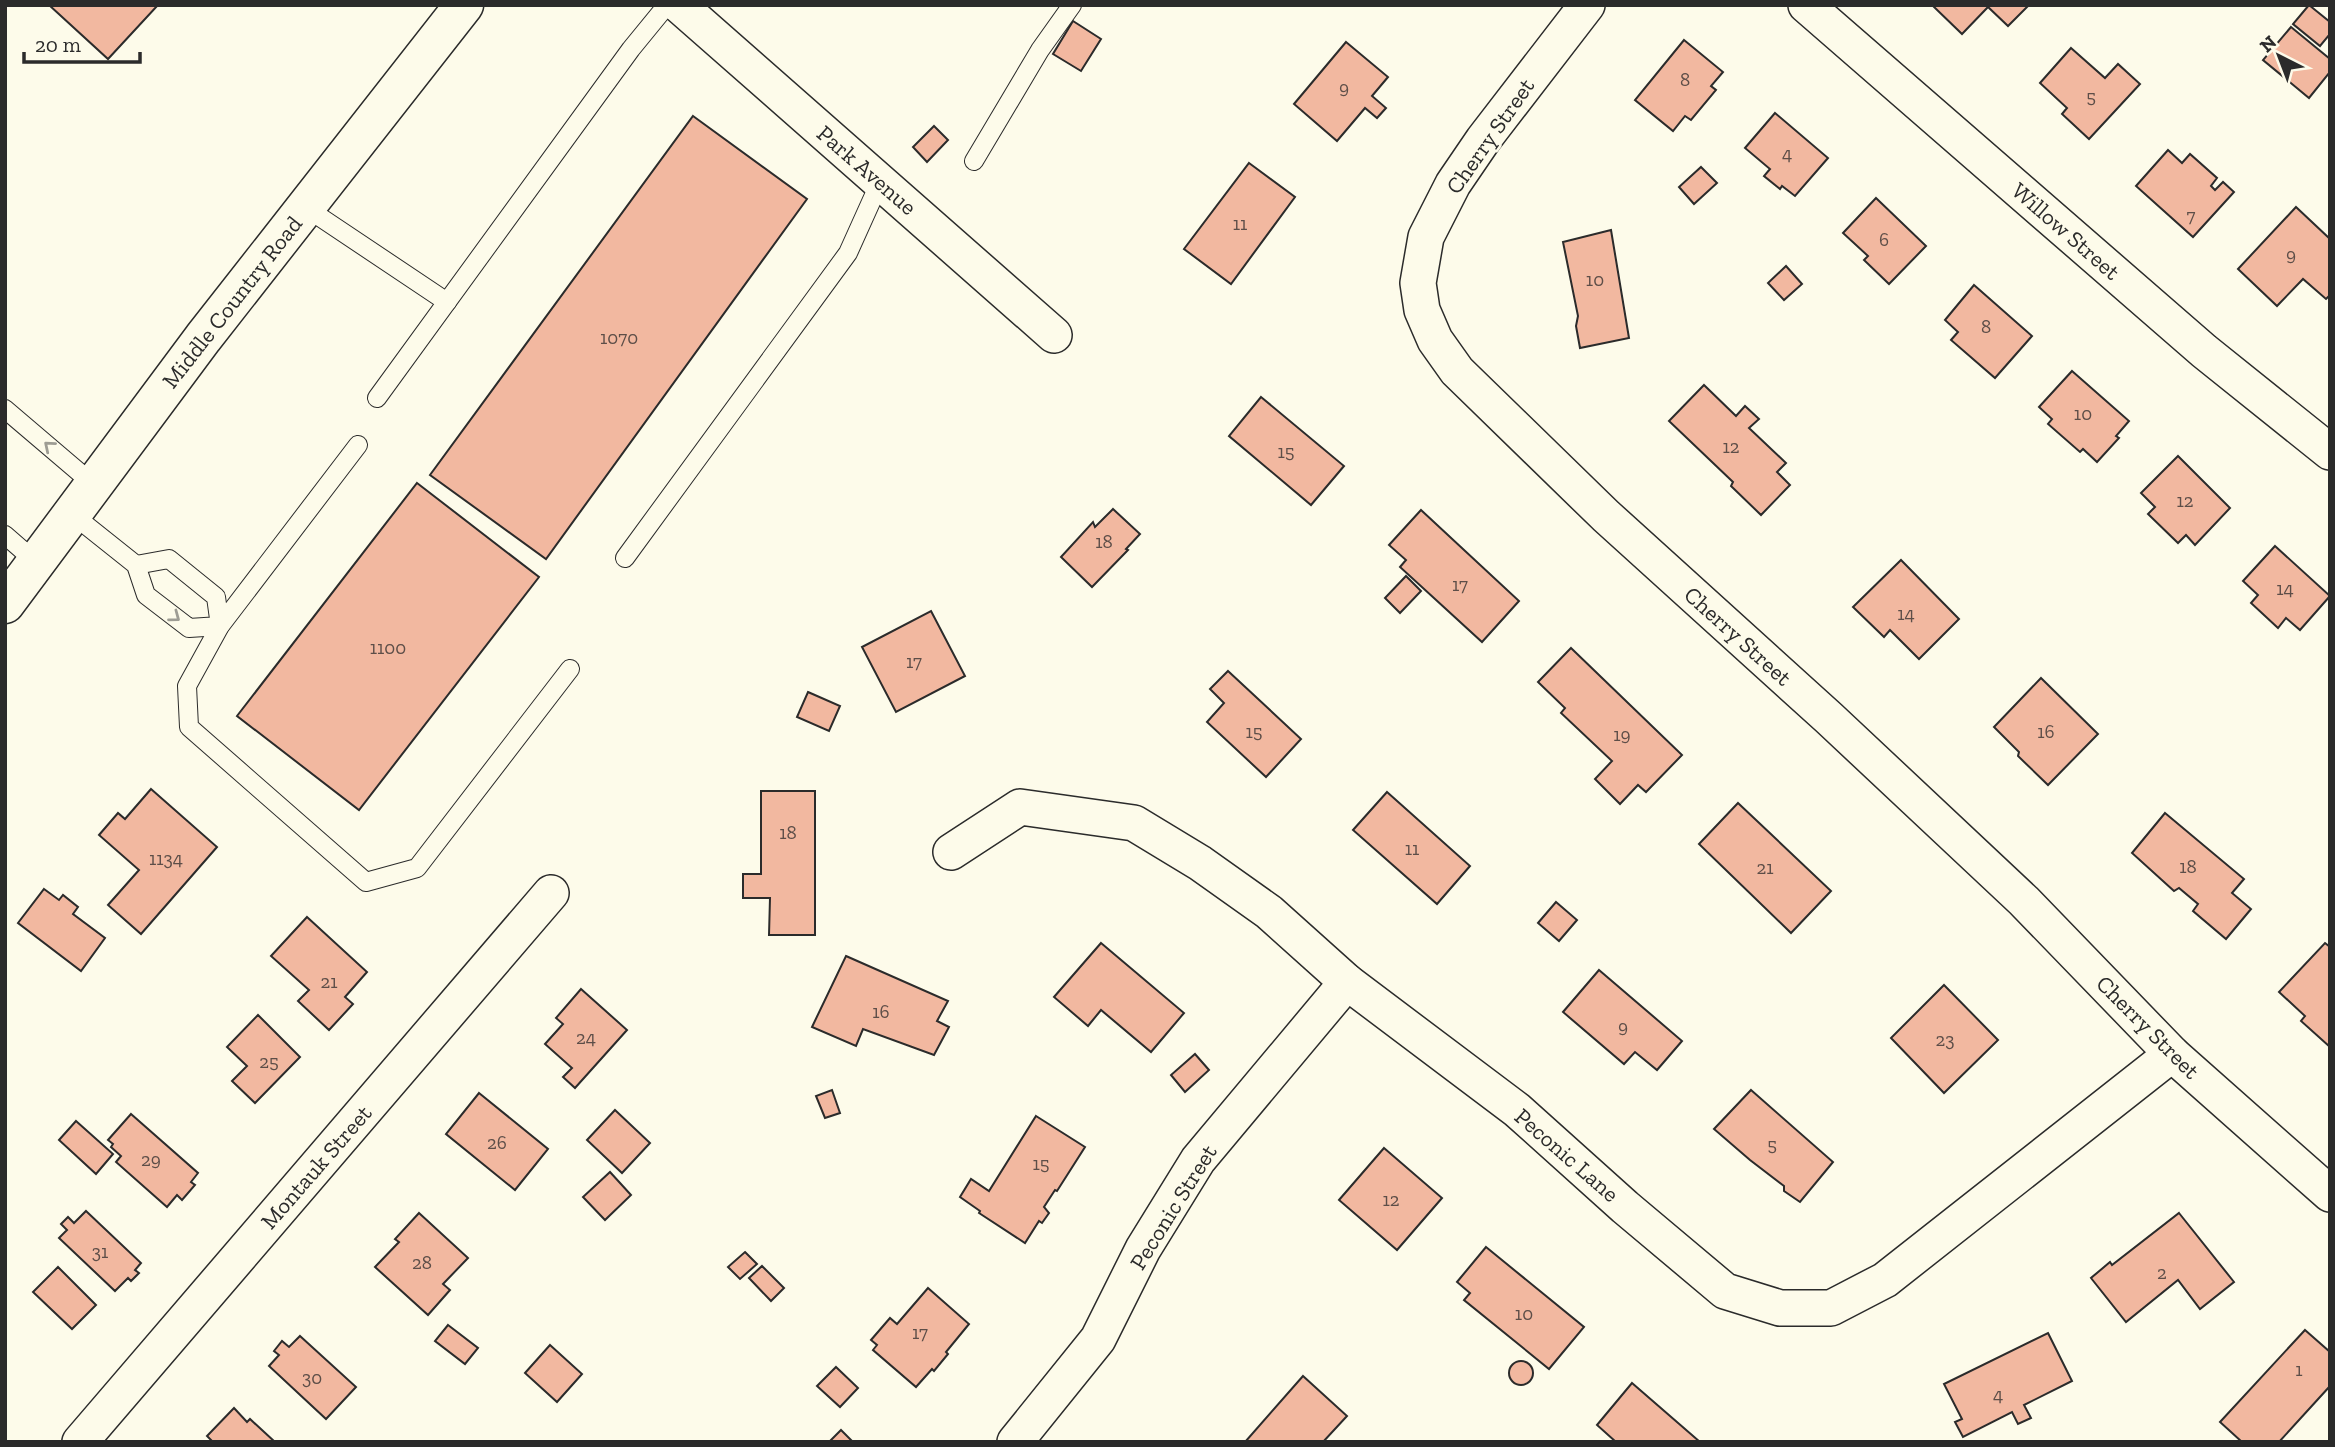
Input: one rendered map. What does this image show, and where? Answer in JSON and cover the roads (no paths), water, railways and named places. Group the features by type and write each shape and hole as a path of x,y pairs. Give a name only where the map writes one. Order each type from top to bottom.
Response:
{"main road":[{"name":"Middle Country Road","path":"5,604 203,338 464,5"}],"street":[{"name":"Park Avenue","path":"679,5 1054,335"},
{"name":"Cherry Street","path":"1587,5 1483,140 1453,184 1426,237 1418,284 1422,310 1435,341 1457,371 1606,516 1829,718 2024,901 2172,1054 2330,1194"},
{"name":"Willow Street","path":"1806,5 2204,351 2330,452"},
{"name":"Peconic Lane","path":"951,852 1020,807 1134,823 1200,863 1269,912 1347,982 1517,1110 1625,1207 1725,1291 1780,1308 1830,1308 1885,1280 2172,1054"},
{"name":"Montauk Street","path":"80,1442 551,892"},
{"name":"Peconic Street","path":"1015,1442 1098,1339 1143,1249 1198,1160 1347,982"}],"lane":[{"path":"377,398 631,49 667,5"},
{"path":"974,162 1040,50 1072,5"},
{"path":"625,558 848,253 880,182"},
{"path":"305,207 447,302"},
{"path":"5,409 136,565 146,595 189,628 220,626"},
{"path":"358,445 220,626 187,686 189,727 366,882 417,868 570,669"},
{"path":"5,534 36,562"},
{"path":"136,565 169,559 216,597 220,626"}]}
